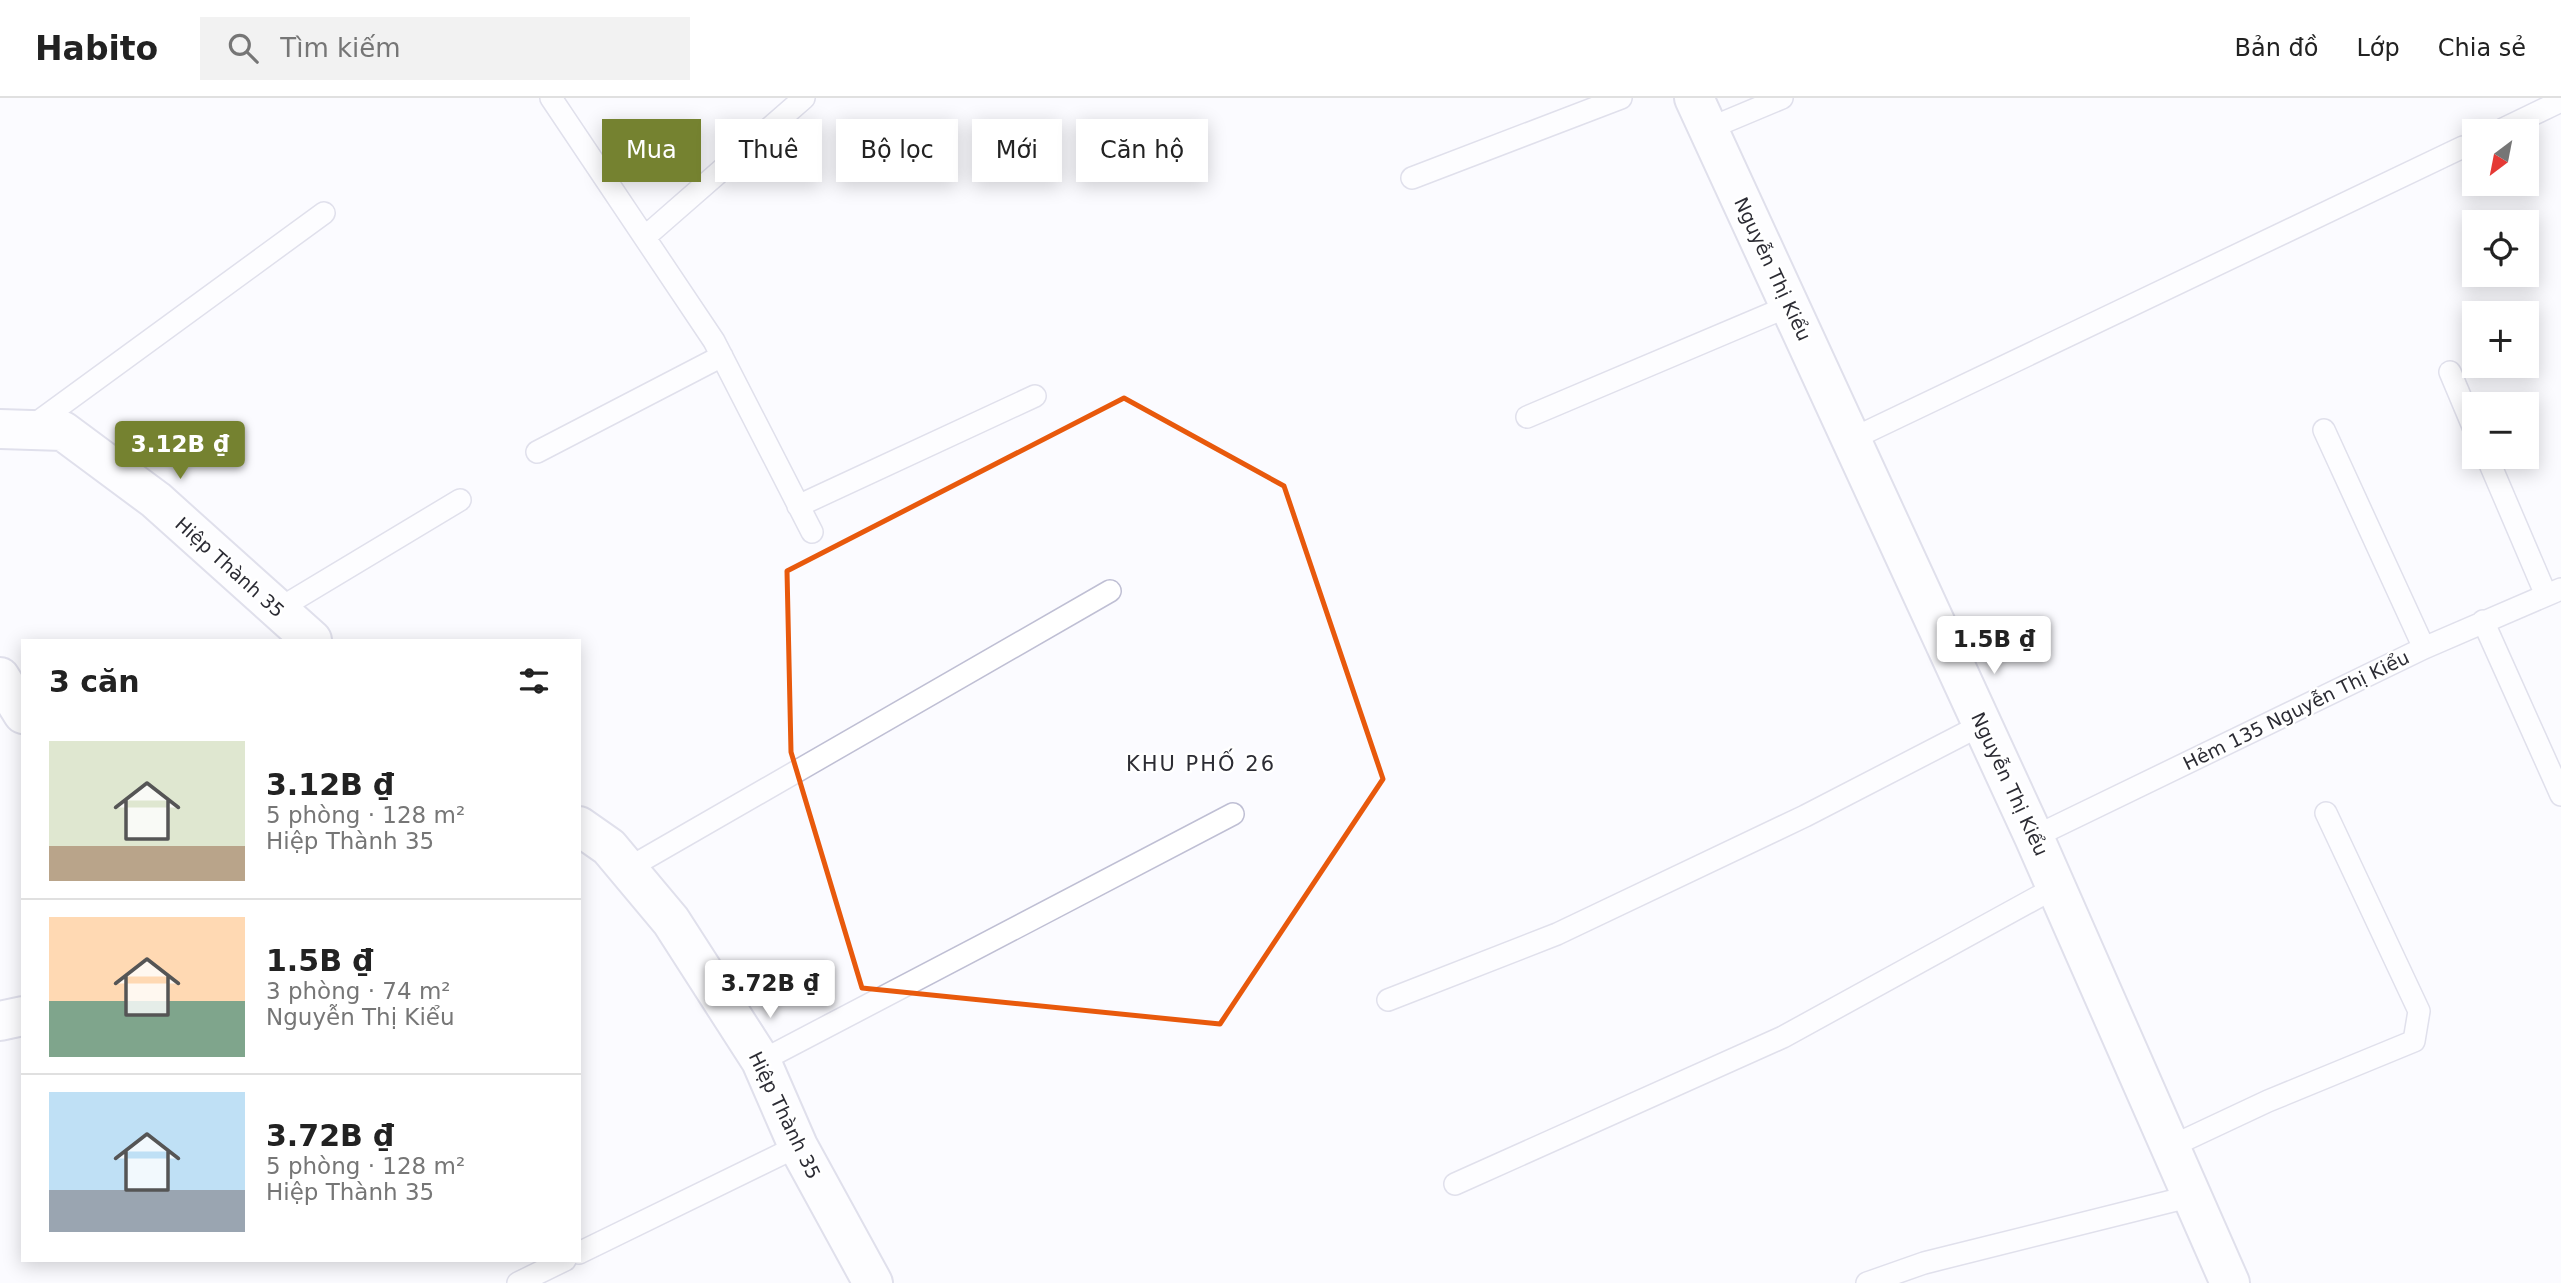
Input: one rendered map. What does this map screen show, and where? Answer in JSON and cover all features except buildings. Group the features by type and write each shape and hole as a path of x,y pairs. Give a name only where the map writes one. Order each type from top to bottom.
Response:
{"street":[{"name":"Nguyễn Thị Kiểu","path":"1701,114 1983,724 2230,1283"},
{"name":"Hiệp Thành 35","path":"13,429 63,431 156,500 311,639"},
{"path":"0,677 21,711"},
{"name":"Hiệp Thành 35","path":"581,827 609,847 671,921 761,1061 798,1146 873,1283"},
{"path":"0,1021 21,1016"}],"lane":[{"path":"645,237 804,98"},
{"path":"1412,178 1621,98"},
{"path":"1701,114 1782,98"},
{"path":"560,101 722,356 812,531"},
{"path":"2524,119 2561,101"},
{"path":"1852,439 2462,147"},
{"path":"13,429 324,214"},
{"path":"1527,416 1789,306"},
{"path":"537,452 722,356"},
{"path":"2450,372 2462,400"},
{"path":"798,506 1035,397"},
{"path":"2324,430 2424,648"},
{"path":"2493,469 2554,592"},
{"path":"276,610 460,500"},
{"path":"627,869 1110,591"},
{"name":"Hẻm 135 Nguyễn Thị Kiểu","path":"2034,837 2424,648 2554,592"},
{"path":"2483,621 2561,795"},
{"path":"1388,1000 1557,934 1805,816 1983,724"},
{"path":"2170,1147 2268,1101 2414,1041 2419,1011 2326,813"},
{"path":"761,1061 1233,814"},
{"path":"1455,1184 1783,1037 2056,887"},
{"path":"581,1252 798,1146"},
{"path":"1867,1283 1924,1263 2192,1196"},
{"path":"518,1283 561,1262"}],"highlighted area":[{"path":"1124,398 1284,486 1383,779 1220,1024 862,988 791,752 787,571"}],"district":[{"name":"KHU PHỐ 26","path":"1201,764"}]}
